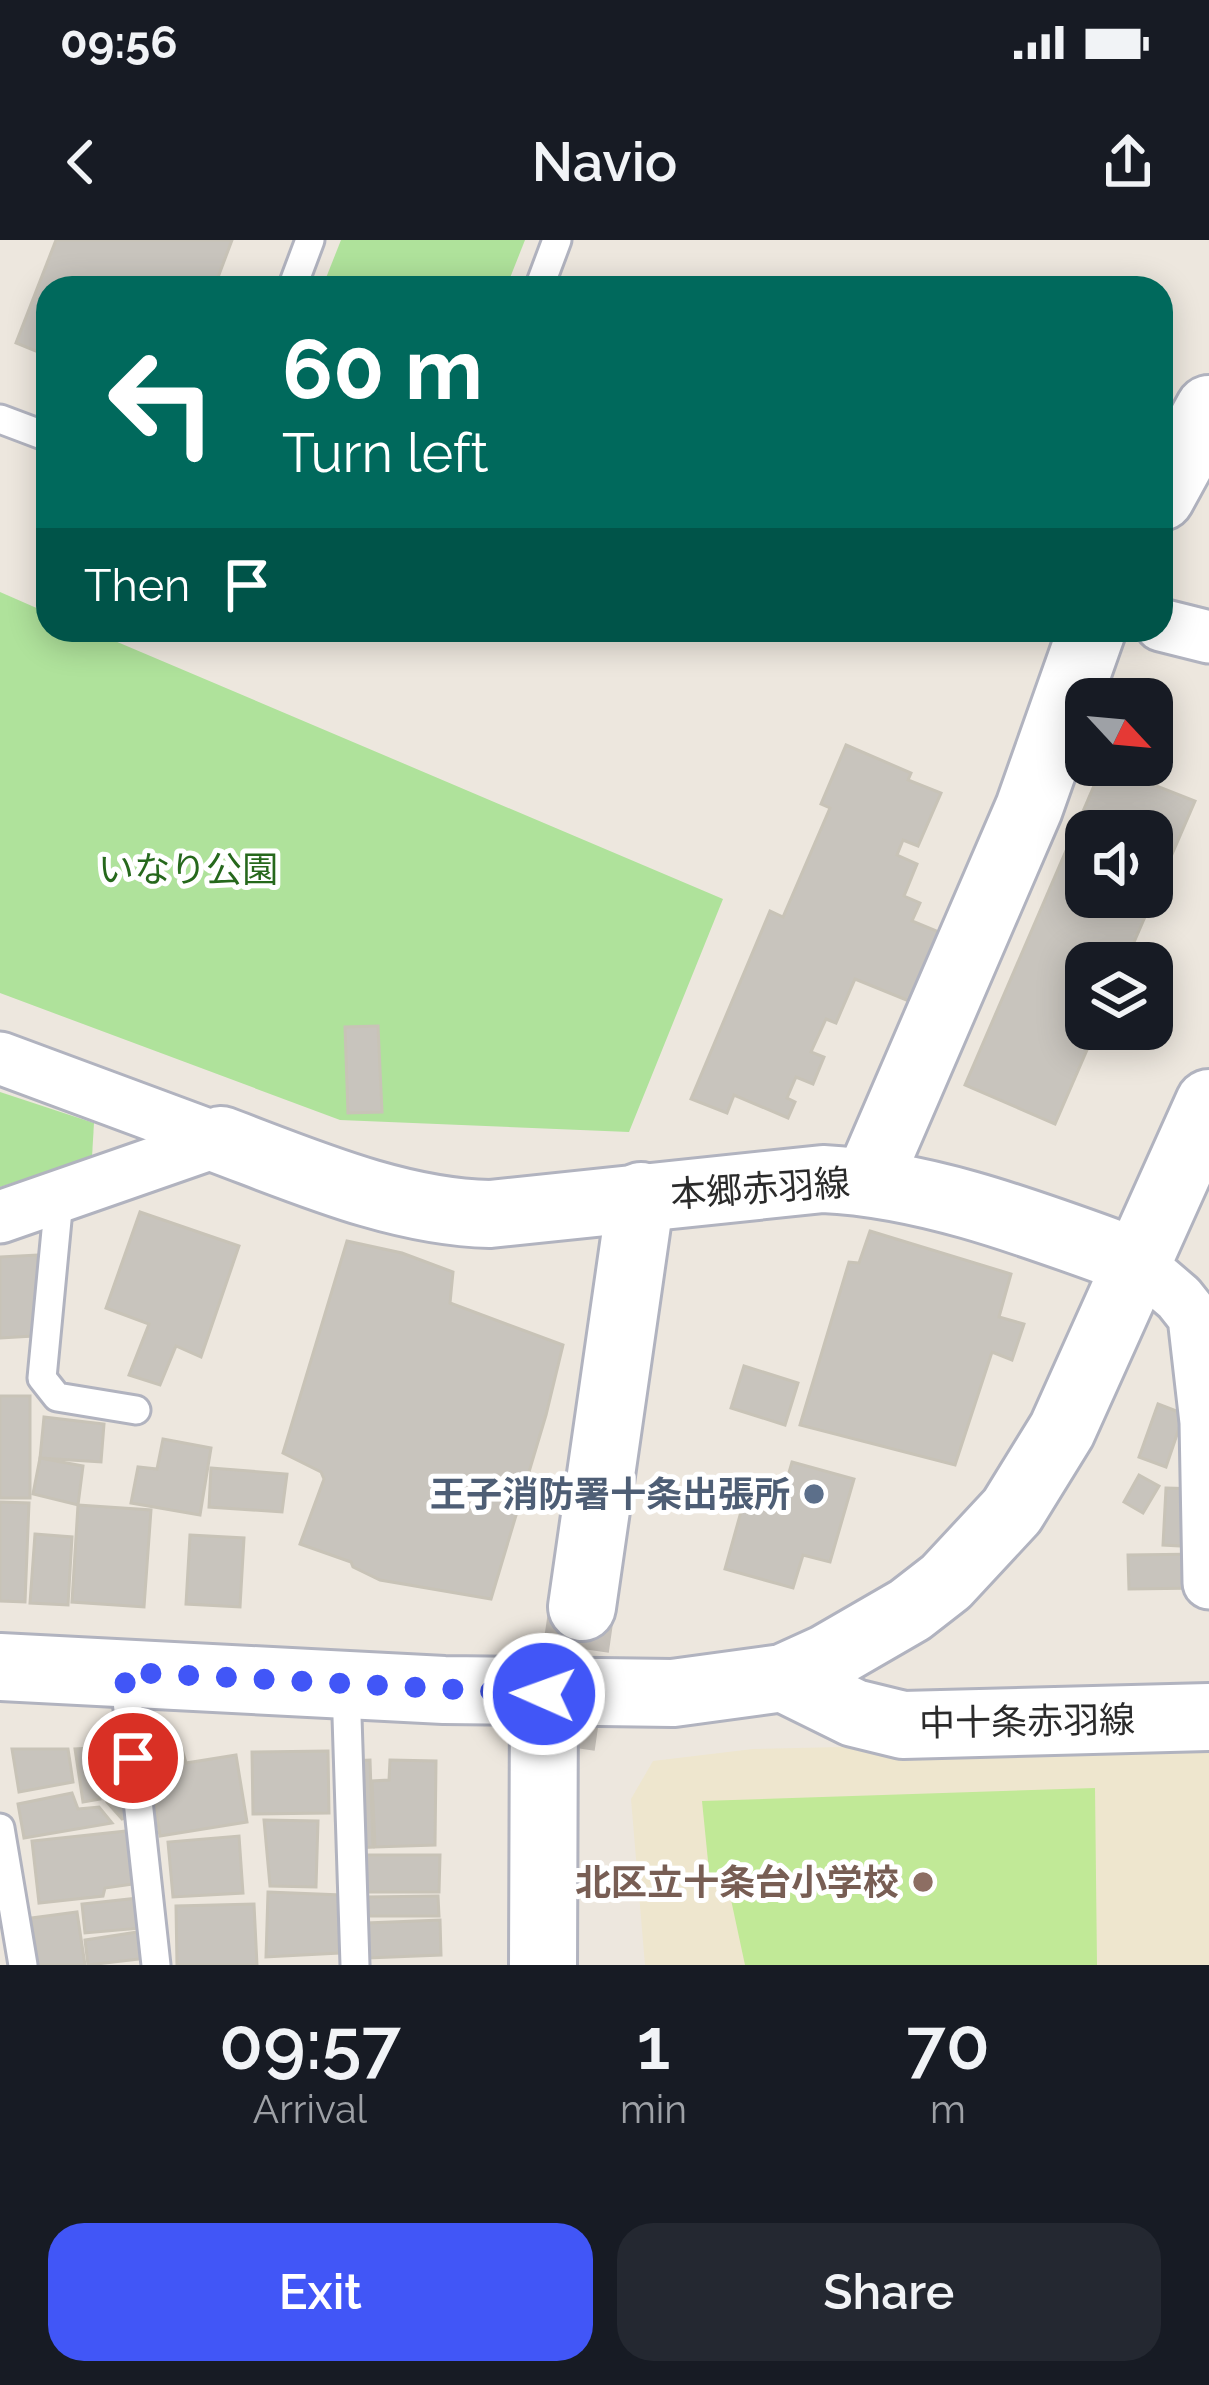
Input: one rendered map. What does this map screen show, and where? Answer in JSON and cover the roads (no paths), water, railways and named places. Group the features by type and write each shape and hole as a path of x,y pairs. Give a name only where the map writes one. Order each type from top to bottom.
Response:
{"main road":[{"path":"1173,475 1209,410"},
{"path":"868,1181 1029,808 1088,642"},
{"path":"0,1667 544,1694 673,1693 784,1678 910,1610 946,1582 1012,1511 1062,1430 1209,1103"},
{"path":"221,1140 402,1203 448,1213 490,1214 641,1196"},
{"name":"本郷赤羽線","path":"582,1607 641,1196 823,1179 868,1181 1137,1262"},
{"name":"中十条赤羽線","path":"784,1678 854,1713 903,1725 1209,1717"},
{"path":"543,1965 544,1694"}],"street":[{"path":"1173,628 1209,637"},
{"path":"0,1058 221,1140"},
{"path":"0,1217 221,1140"},
{"path":"1137,1262 1194,1317 1208,1422 1209,1583"}],"lane":[{"path":"296,276 310,240"},
{"path":"543,276 557,240"},
{"path":"0,419 36,432"},
{"path":"59,1199 42,1378 57,1397 136,1410"},
{"path":"124,1672 156,1965"},
{"path":"346,1686 355,1965"},
{"path":"0,1828 23,1965"}],"tunnel":[{"path":"562,1746 582,1607"}],"place":[{"name":"王子消防署十条出張所","path":"814,1494"},
{"name":"北区立十条台小学校","path":"923,1882"}],"park label":[{"name":"いなり公園","path":"188,869"}]}
